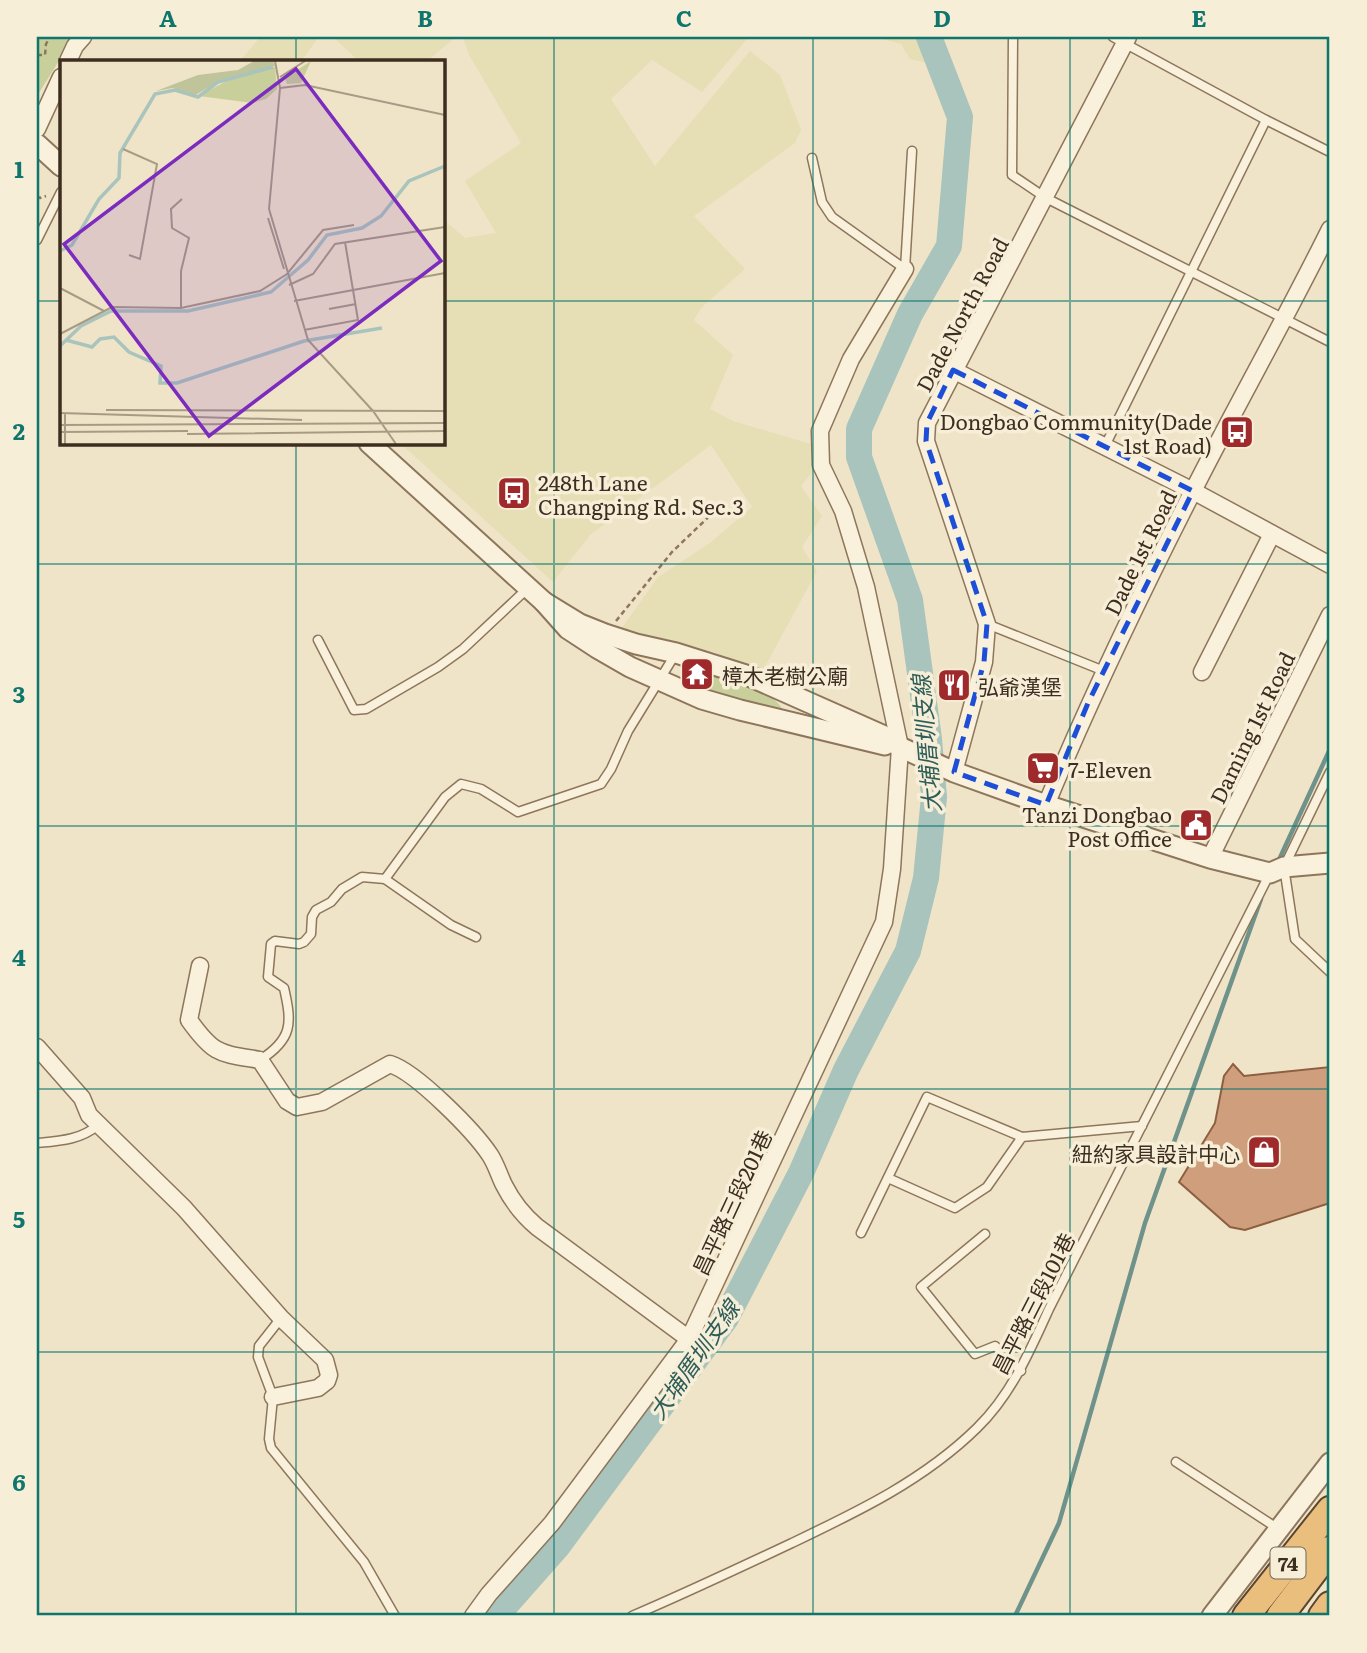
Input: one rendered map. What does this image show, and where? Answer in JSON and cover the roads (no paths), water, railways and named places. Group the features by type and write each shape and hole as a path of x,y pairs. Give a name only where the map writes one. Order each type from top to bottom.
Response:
{"highway":[{"name":"74","path":"1246,1616 1330,1510"},
{"name":"74","path":"1280,1616 1330,1550"},
{"path":"1322,1616 1330,1605"}],"street":[{"path":"68,60 83,37"},
{"name":"Dade North Road","path":"987,624 926,441 927,424 953,370 1046,198 1122,39"},
{"path":"37,129 60,79"},
{"path":"37,145 60,165"},
{"name":"Dade 1st Road","path":"1046,805 1104,671 1193,491 1330,229"},
{"name":"昌平路三段201巷","path":"473,1616 552,1523 690,1339 884,922 892,869 900,747 866,587 843,511 821,465 820,431 851,359 905,269"},
{"path":"953,370 1193,491 1330,565"},
{"path":"370,444 544,602 568,629 630,667 660,678 702,699 877,745 900,747"},
{"path":"1202,672 1272,534"},
{"path":"544,602 580,624 605,634 676,653 749,677 882,735 900,747 954,772 1046,805 1210,858 1277,870 1330,863"},
{"name":"Daming 1st Road","path":"1210,858 1330,615"},
{"path":"954,772 984,662 987,624"},
{"path":"200,966 189,1020 207,1045 219,1053 260,1060 287,1101 297,1107 322,1102 390,1064 401,1068 453,1112 490,1155 511,1198 529,1220 690,1339"},
{"path":"37,1047 82,1098 89,1115 98,1125 184,1208 281,1318 325,1360 329,1375 327,1381 318,1388 273,1397"},
{"path":"1212,1616 1330,1463"}],"lane":[{"path":"1013,37 1012,175 1046,198 1330,342"},
{"path":"1122,39 1266,120 1330,152"},
{"path":"1105,446 1266,120"},
{"path":"905,269 912,151"},
{"path":"812,158 822,202 832,217 905,269"},
{"path":"37,240 60,194"},
{"path":"318,640 354,710 366,709 438,667 463,649 528,588"},
{"path":"987,624 1104,671"},
{"path":"385,878 445,797 461,784 481,789 518,812 601,784 611,769 628,731 676,653"},
{"name":"昌平路三段101巷","path":"632,1616 854,1514 922,1475 979,1426 1021,1371 1142,1126 1330,772"},
{"path":"1277,870 1295,939 1330,972"},
{"path":"260,1060 275,1050 282,1041 290,1015 284,988 268,978 271,944 304,942 311,934 312,917 316,910 331,902 342,889 362,877 385,878 451,925 476,937"},
{"path":"861,1233 926,1097 1022,1137 1142,1126"},
{"path":"37,1143 69,1140 91,1132 98,1125"},
{"path":"888,1178 955,1208 988,1187 1022,1137"},
{"path":"985,1234 921,1287 975,1354 995,1346 1021,1371"},
{"path":"281,1318 259,1346 258,1357 273,1397 269,1439 271,1448 364,1562 395,1616"},
{"path":"1176,1462 1280,1530"}],"waterway":[{"name":"大埔厝圳支線","path":"496,1616 557,1547 726,1318 801,1173 846,1070 908,951 926,878 934,797 929,739 910,600 859,457 859,429 910,314 949,246 960,117 929,37"},
{"path":"1278,862 1330,749"},
{"path":"1015,1616 1059,1523 1145,1223 1261,899"}],"place":[{"name":"Dongbao Community(Dade 1st Road)","path":"1237,432"},
{"name":"248th Lane Changping Rd. Sec.3","path":"514,493"},
{"name":"樟木老樹公廟","path":"697,674"},
{"name":"弘爺漢堡","path":"954,685"},
{"name":"7-Eleven","path":"1043,768"},
{"name":"Tanzi Dongbao Post Office","path":"1196,825"},
{"name":"紐約家具設計中心","path":"1264,1152"}]}
